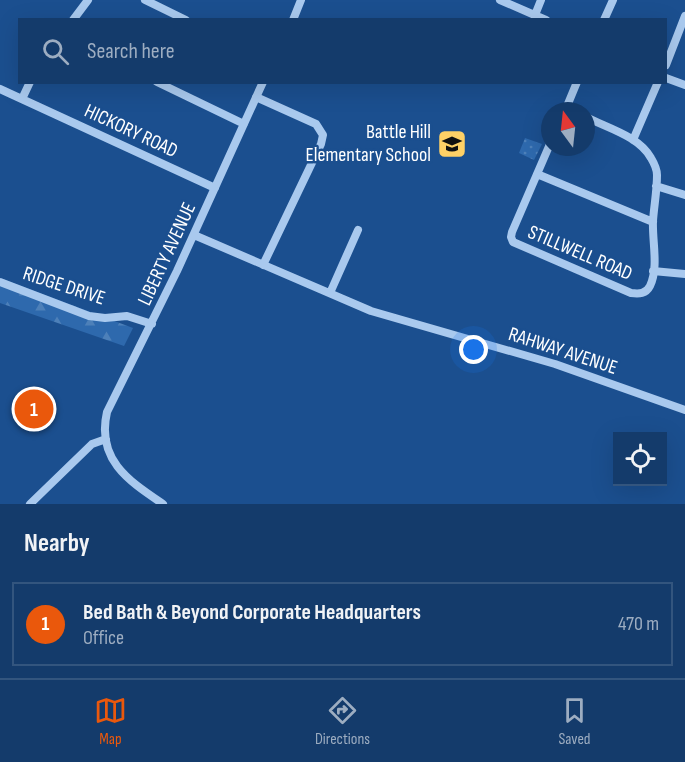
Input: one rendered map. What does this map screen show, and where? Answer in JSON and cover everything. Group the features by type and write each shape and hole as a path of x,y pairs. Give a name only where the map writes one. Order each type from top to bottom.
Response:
{"street":[{"path":"74,18 88,0"},
{"path":"146,0 182,18"},
{"path":"294,18 301,0"},
{"path":"500,0 542,18"},
{"path":"535,15 541,0"},
{"path":"605,18 613,0"},
{"path":"667,61 685,16"},
{"path":"667,78 685,85"},
{"path":"22,99 29,84"},
{"path":"161,84 244,124"},
{"name":"LIBERTY AVENUE","path":"106,439 105,426 109,408 152,324 262,84"},
{"path":"571,102 576,84"},
{"path":"633,140 657,84"},
{"name":"HICKORY ROAD","path":"0,89 215,188"},
{"path":"256,97 316,124 322,135 321,144 262,265"},
{"path":"595,121 633,140 651,157 657,171 653,222 653,271 685,274"},
{"path":"545,156 537,174 653,222"},
{"name":"STILLWELL ROAD","path":"537,174 512,232 511,237 517,244 631,293 645,292 649,287 653,271"},
{"path":"656,186 685,195"},
{"path":"330,293 358,230"},
{"name":"RAHWAY AVENUE","path":"194,235 371,311 532,357 685,410"},
{"name":"RIDGE DRIVE","path":"0,282 89,316 105,318 128,316 152,324"},
{"path":"30,504 92,444 106,439 112,460 123,474 163,504"}],"green space":[{"path":"525,138 541,144 534,160 519,153"},
{"path":"0,278 133,328 124,346 0,303"}],"place":[{"name":"Battle Hill Elementary School","path":"452,144"},
{"name":"Bed Bath & Beyond Corporate Headquarters","path":"34,409"}]}
